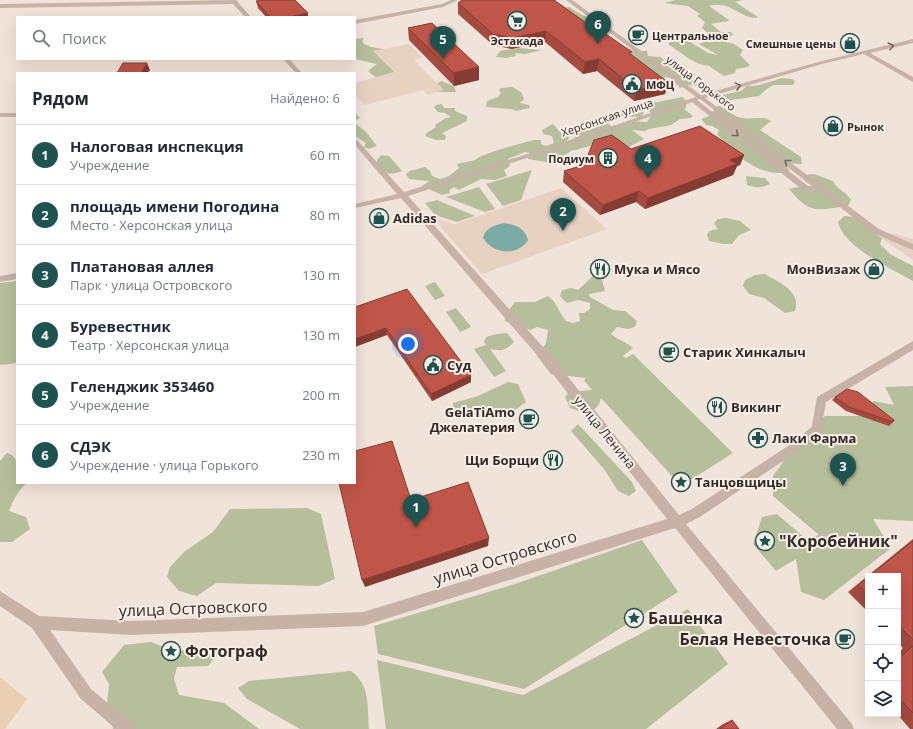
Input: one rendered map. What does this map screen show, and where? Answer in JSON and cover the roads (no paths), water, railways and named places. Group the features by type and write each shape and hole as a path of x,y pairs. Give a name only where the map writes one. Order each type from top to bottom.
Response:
{"street":[{"path":"356,22 443,5 455,0"},
{"name":"улица Горького","path":"569,0 701,97 876,231 913,247"},
{"path":"0,6 233,1 247,16"},
{"name":"Херсонская улица","path":"356,206 402,195 578,140 701,97 913,40"},
{"path":"864,52 913,80"},
{"path":"287,60 297,72"},
{"name":"улица Горького","path":"693,100 807,189 818,187"},
{"path":"0,116 16,115"},
{"name":"улица Ленина","path":"356,142 548,360 677,522 847,729"},
{"path":"0,279 16,276"},
{"name":"улица Островского","path":"37,624 131,628 363,619 677,522 696,513 816,433 821,400 913,345"},
{"path":"0,598 37,624 86,694 128,729"}],"water":[{"path":"504,223 519,227 524,232 528,240 518,249 512,251 499,250 487,243 483,238 488,229"}],"place":[{"name":"Эстакада","path":"517,21"},
{"name":"Центральное","path":"638,35"},
{"name":"Смешные цены","path":"850,43"},
{"name":"СДЭК","path":"598,44"},
{"name":"Геленджик 353460","path":"443,59"},
{"name":"МФЦ","path":"632,84"},
{"name":"Рынок","path":"833,126"},
{"name":"Подиум","path":"608,158"},
{"name":"Буревестник","path":"648,178"},
{"name":"Adidas","path":"379,218"},
{"name":"площадь имени Погодина","path":"563,231"},
{"name":"Мука и Мясо","path":"600,269"},
{"name":"МонВизаж","path":"874,269"},
{"name":"Старик Хинкалыч","path":"669,352"},
{"name":"Суд","path":"433,365"},
{"name":"Викинг","path":"717,407"},
{"name":"GelaTiAmo Джелатерия","path":"529,419"},
{"name":"Лаки Фарма","path":"758,438"},
{"name":"Щи Борщи","path":"553,460"},
{"name":"Танцовщицы","path":"681,482"},
{"name":"Платановая аллея","path":"843,486"},
{"name":"Налоговая инспекция","path":"416,527"},
{"name":"\"Коробейник\"","path":"765,541"},
{"name":"Башенка","path":"634,618"},
{"name":"Белая Невесточка","path":"845,639"},
{"name":"Фотограф","path":"171,651"}]}
